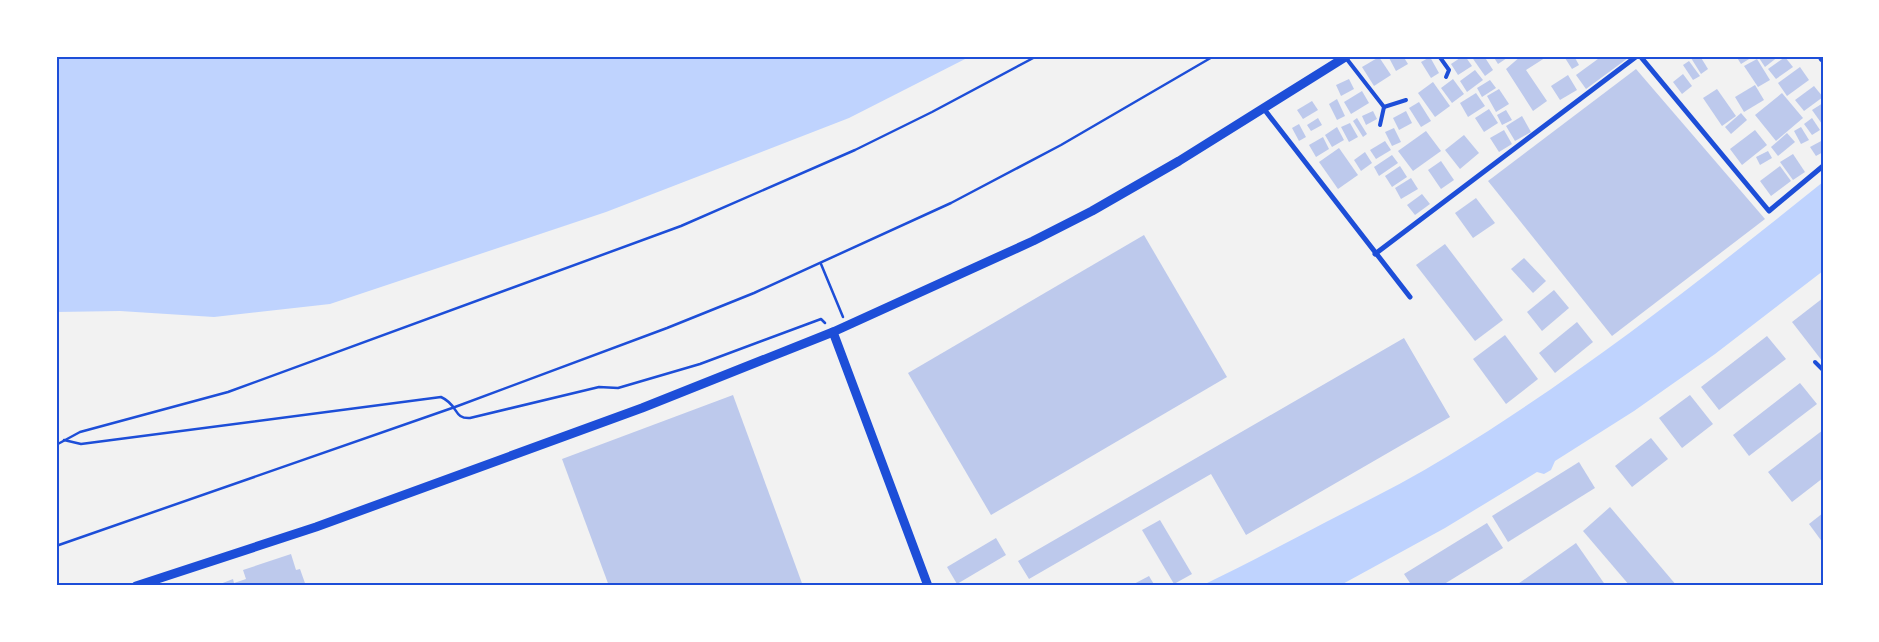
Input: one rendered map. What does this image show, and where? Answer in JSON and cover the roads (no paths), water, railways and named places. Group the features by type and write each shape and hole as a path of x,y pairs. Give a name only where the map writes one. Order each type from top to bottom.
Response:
{"street":[{"path":"1375,254 1638,56 1769,212 1823,166"},
{"path":"136,586 290,535 642,408 833,332 1050,232 1171,165 1346,57"},
{"path":"1264,109 1410,297"},
{"path":"833,332 928,586"}],"lane":[{"path":"1439,56 1449,70 1446,77"},
{"path":"1346,57 1384,107 1380,125"},
{"path":"1384,107 1406,100"},
{"path":"1815,362 1823,370"}],"water":[{"path":"56,56 971,56 849,118 606,212 330,304 214,317 120,311 56,312"},
{"path":"1823,182 1823,271 1715,354 1634,411 1555,461 1551,470 1544,474 1537,472 1445,528 1339,586 1201,586 1403,482 1497,425 1546,393 1640,325"}]}
